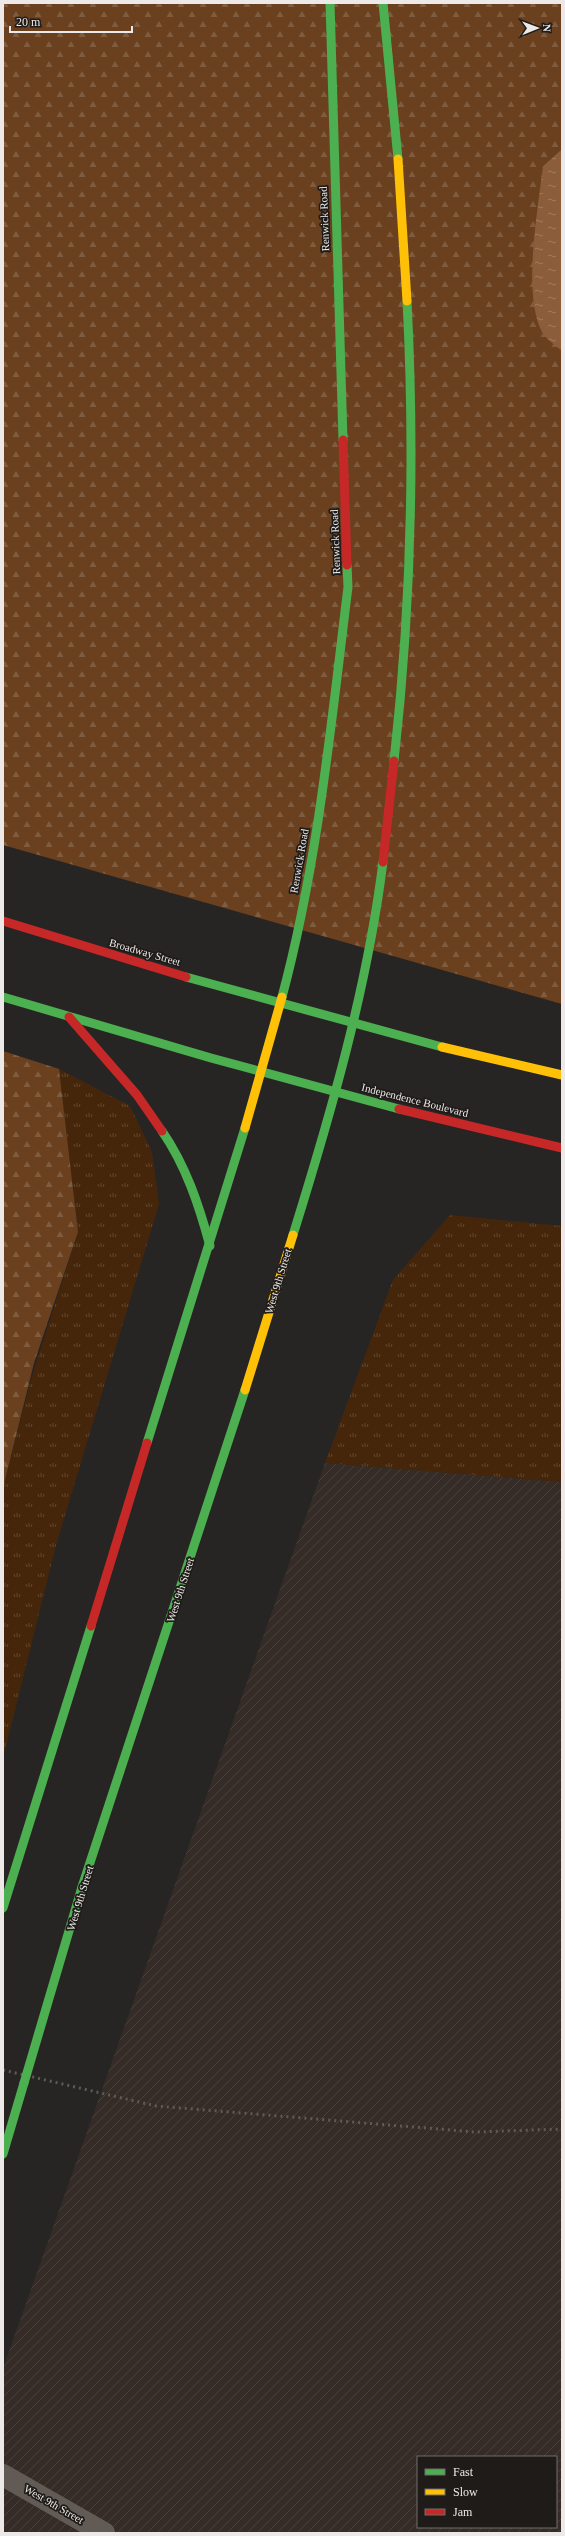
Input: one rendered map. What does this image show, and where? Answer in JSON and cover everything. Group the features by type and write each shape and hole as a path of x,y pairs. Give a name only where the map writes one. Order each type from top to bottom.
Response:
{"main road":[{"name":"Renwick Road","path":"262,1073 294,953 319,816 348,587 330,3"},
{"path":"353,1024 368,958 382,871 399,724 410,560 410,412 406,277 383,3"},
{"name":"Broadway Street","path":"3,921 98,951 281,1004"},
{"path":"3,997 262,1073 210,1246 3,1908"},
{"path":"281,1004 353,1024 562,1075"},
{"path":"69,1017 115,1070 161,1129 190,1181 210,1246"},
{"name":"West 9th Street","path":"3,2154 82,1887 230,1437 296,1224 353,1024"},
{"name":"Independence Boulevard","path":"262,1073 562,1148"}],"street":[{"name":"West 9th Street","path":"3,2475 104,2533"}],"shaded area":[{"path":"325,1463 562,1482 562,2533 3,2533 3,2368"}],"green space":[{"path":"3,3 562,3 562,149 543,166 542,332 562,351 562,1004 3,845"},
{"path":"3,1051 59,1069 78,1232 34,1363 3,1488"},
{"path":"59,1069 130,1106 152,1152 159,1204 56,1545 3,1758 3,1488 30,1383 78,1232"},
{"path":"450,1215 562,1226 562,1482 325,1463 393,1280"}],"water":[{"path":"562,149 562,351 542,332 536,316 532,274 535,227 543,166"}],"railway":[{"path":"3,2070 156,2106 475,2132 562,2129"}],"traffic: fast":[{"path":"330,3 343,440"},
{"path":"383,3 398,159"},
{"path":"394,761 404,647 410,531 411,416 407,301"},
{"path":"282,997 305,896 322,793 348,587 347,565"},
{"path":"293,1235 334,1097 358,1004 368,957 383,862"},
{"path":"186,977 442,1047"},
{"path":"3,997 211,1058 399,1109"},
{"path":"147,1443 245,1128"},
{"path":"162,1131 171,1144 191,1186 210,1246"},
{"path":"82,1887 245,1390"},
{"path":"3,1908 91,1626"},
{"path":"24,2083 82,1887"},
{"path":"3,2154 24,2083"}],"traffic: slow":[{"path":"398,159 407,301"},
{"path":"245,1128 282,997"},
{"path":"442,1047 562,1075"},
{"path":"245,1390 293,1235"}],"traffic: jam":[{"path":"343,440 347,565"},
{"path":"383,862 394,761"},
{"path":"3,921 186,977"},
{"path":"69,1017 137,1095 162,1131"},
{"path":"399,1109 562,1148"},
{"path":"91,1626 147,1443"}]}
